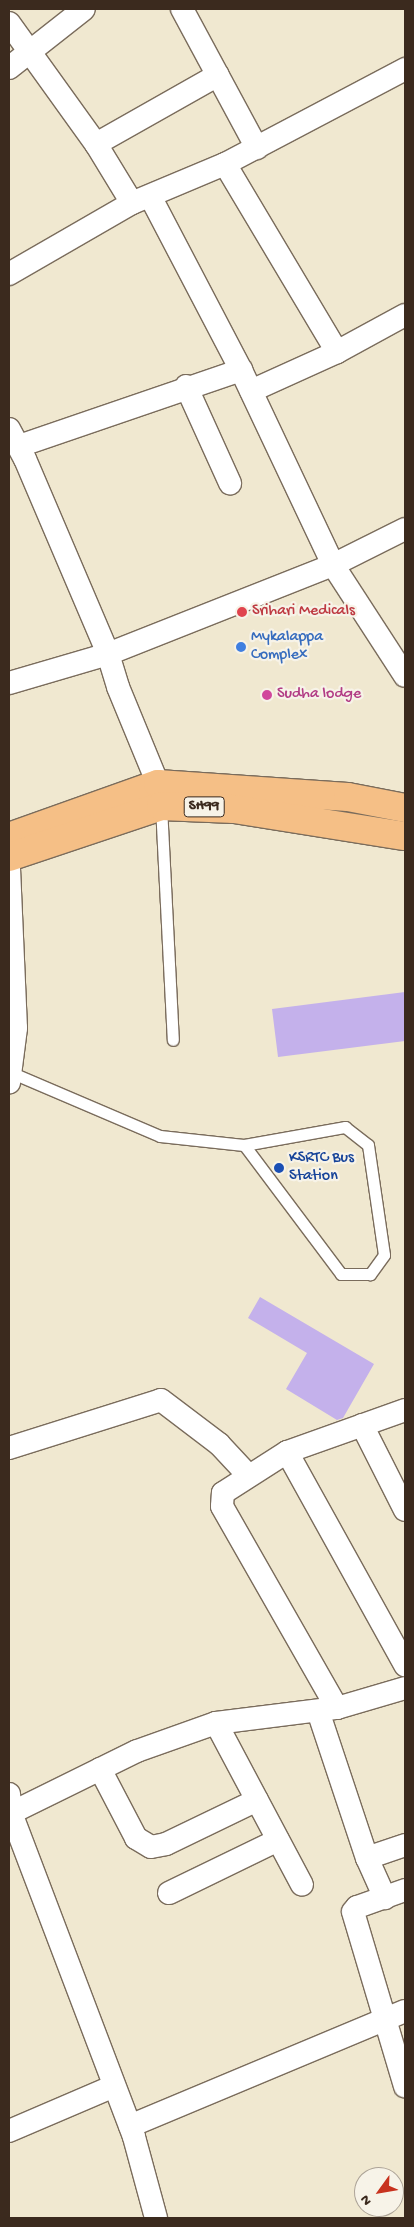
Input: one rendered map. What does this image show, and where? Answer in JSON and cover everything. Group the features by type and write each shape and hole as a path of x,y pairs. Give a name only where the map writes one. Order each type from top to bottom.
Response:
{"main road":[{"name":"SH99","path":"9,837 160,795 348,797 405,808"},
{"name":"SH99","path":"9,857 160,795 234,809 405,836"}],"street":[{"path":"182,9 256,148"},
{"path":"9,68 29,55 70,13"},
{"path":"9,23 29,55 141,200 241,370 333,565 403,668"},
{"path":"9,274 141,200 225,164 405,70"},
{"path":"96,144 218,75"},
{"path":"225,164 337,352"},
{"path":"251,391 337,352 405,315"},
{"path":"160,795 118,687 108,654 15,450 186,386 241,370"},
{"path":"186,386 230,483"},
{"path":"9,683 108,654 333,565 405,529"},
{"path":"9,868 16,1028 10,1078"},
{"path":"9,1448 161,1400 219,1444 248,1475"},
{"path":"405,1410 287,1452 224,1492 222,1506 327,1710 368,1858 395,1894 357,1906 353,1912 395,2015 405,2086"},
{"path":"362,1425 405,1510"},
{"path":"287,1452 405,1665"},
{"path":"156,2218 130,2126 10,1803 100,1769 137,1751 216,1723 327,1710 405,1688"},
{"path":"216,1723 302,1885"},
{"path":"100,1769 136,1838 151,1847 166,1844 257,1800"},
{"path":"169,1893 278,1840"},
{"path":"368,1858 405,1844"},
{"path":"130,2126 395,2015"},
{"path":"9,2131 114,2086"}],"lane":[{"path":"160,795 173,1040"},
{"path":"10,1078 160,1136 244,1145 346,1127 368,1145 384,1255 370,1274 341,1274 244,1145"}],"building":[{"path":"405,992 405,1041 278,1057 272,1009"},
{"path":"260,1297 374,1364 343,1418 337,1420 286,1389 307,1353 248,1318"}],"place":[{"name":"Srihari Medicals","path":"242,612"},
{"name":"Mykalappa Complex","path":"241,647"},
{"name":"Sudha lodge","path":"267,695"},
{"name":"KSRTC Bus Station","path":"279,1168"}]}
